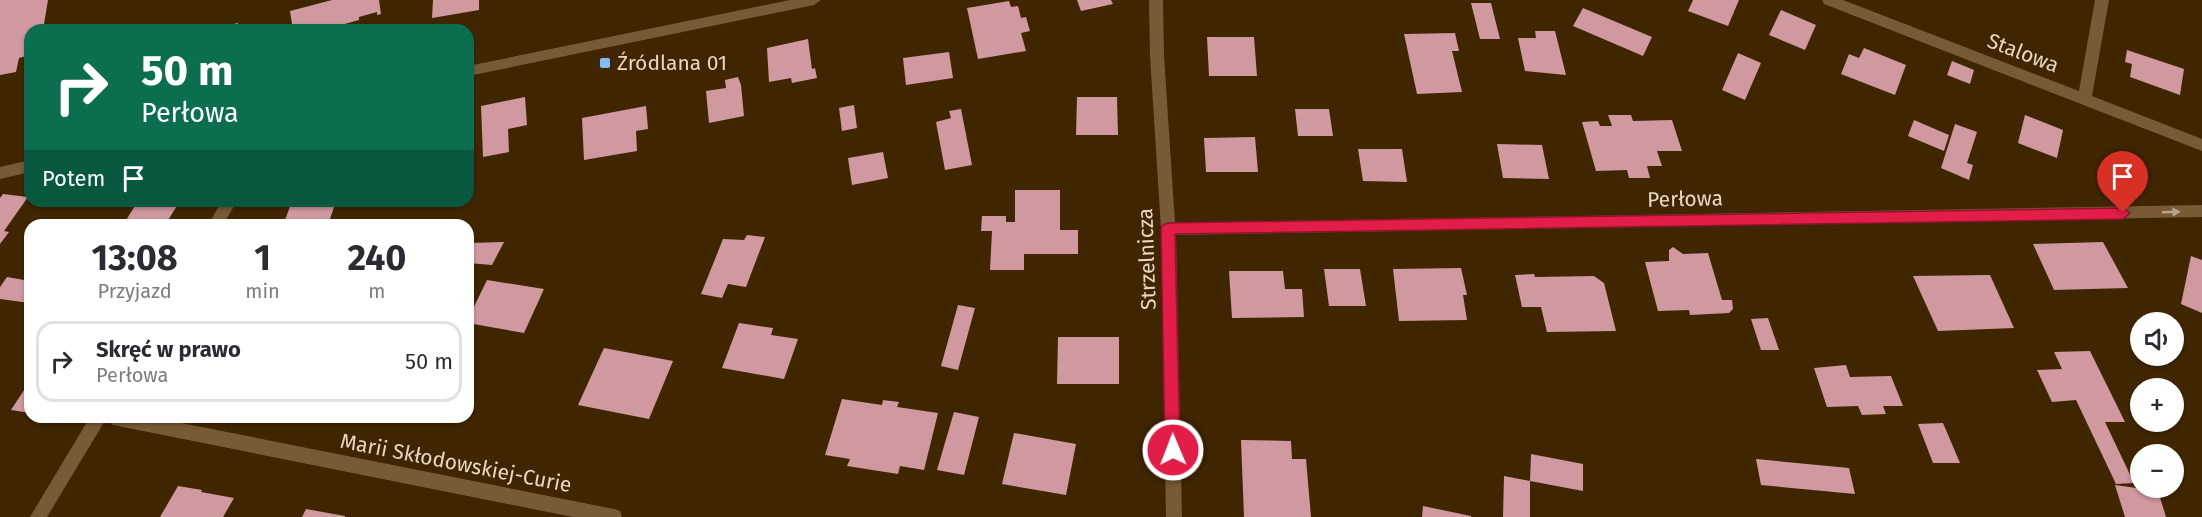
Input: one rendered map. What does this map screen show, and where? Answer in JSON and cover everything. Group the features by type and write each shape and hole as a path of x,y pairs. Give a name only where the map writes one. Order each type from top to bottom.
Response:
{"street":[{"path":"474,70 814,0"},
{"name":"Strzelnicza","path":"1156,0 1157,56 1168,229 1174,517"},
{"name":"Stalowa","path":"1829,0 2202,145"},
{"path":"2084,100 2102,0"},
{"path":"0,172 24,167"},
{"name":"Perłowa","path":"1168,229 2202,211"},
{"path":"38,517 95,423"},
{"name":"Marii Skłodowskiej-Curie","path":"143,423 614,517"}],"building":[{"path":"0,0 48,0 44,24 24,24 24,57 19,58 16,72 0,75"},
{"path":"332,0 379,0 381,14 377,15 377,12 345,24 292,24 290,11"},
{"path":"433,0 479,0 479,10 432,18"},
{"path":"1077,0 1111,0 1113,4 1081,11"},
{"path":"1693,0 1739,0 1728,26 1688,11"},
{"path":"1009,1 1011,7 1018,6 1021,18 1026,17 1030,31 1021,33 1026,51 978,59 967,8"},
{"path":"1471,3 1491,3 1500,39 1480,39"},
{"path":"1583,8 1652,37 1643,56 1573,26"},
{"path":"1781,10 1816,25 1805,50 1769,35"},
{"path":"1535,31 1555,31 1566,75 1525,71 1518,38 1536,38"},
{"path":"1455,33 1459,51 1452,51 1462,92 1417,94 1404,34"},
{"path":"1207,37 1254,37 1257,76 1209,76"},
{"path":"808,39 812,69 815,68 817,78 792,83 791,78 769,82 767,48"},
{"path":"1864,48 1906,65 1895,95 1841,74 1849,54 1859,58"},
{"path":"2127,50 2184,69 2180,95 2130,77 2132,64 2125,62"},
{"path":"949,52 953,78 906,85 903,58"},
{"path":"1738,53 1761,63 1745,100 1722,90"},
{"path":"1952,61 1974,70 1970,84 1947,75"},
{"path":"738,77 744,116 709,123 706,91 726,88 725,80"},
{"path":"525,97 527,125 508,129 509,152 483,157 481,106"},
{"path":"1077,97 1117,97 1118,135 1076,135"},
{"path":"854,105 857,128 842,131 839,108"},
{"path":"646,106 648,129 636,131 637,151 584,160 582,118"},
{"path":"961,109 972,165 945,170 936,122 951,118 949,111"},
{"path":"1295,109 1329,109 1333,136 1298,136"},
{"path":"1608,115 1631,115 1633,121 1672,120 1682,151 1657,151 1662,166 1647,166 1650,178 1629,178 1627,170 1596,171 1582,122 1598,121 1600,126 1612,126"},
{"path":"2025,115 2063,130 2057,158 2018,143"},
{"path":"1914,120 1949,135 1944,151 1908,136"},
{"path":"1955,124 1977,132 1967,163 1973,165 1969,180 1941,168"},
{"path":"1255,137 1258,172 1206,172 1204,138"},
{"path":"1497,144 1542,145 1549,179 1503,178"},
{"path":"1358,149 1402,149 1407,182 1363,181"},
{"path":"883,152 888,178 852,185 848,158"},
{"path":"1015,190 1060,190 1060,230 1078,230 1078,254 1024,254 1024,270 990,270 992,231 981,231 982,216 1006,216 1006,222 1015,222"},
{"path":"3,194 24,197 24,203 4,231 9,232 0,244 0,198"},
{"path":"134,207 176,207 169,219 127,219"},
{"path":"290,207 334,207 330,219 285,219"},
{"path":"747,235 765,237 746,287 728,284 722,298 701,294 723,239 744,240"},
{"path":"504,242 492,265 474,264 474,243"},
{"path":"2103,242 2128,288 2054,290 2033,244"},
{"path":"1673,247 1683,254 1708,253 1722,300 1732,300 1733,309 1729,313 1690,315 1689,310 1658,311 1645,262 1669,261 1669,250"},
{"path":"2191,256 2202,260 2202,313 2181,304"},
{"path":"1461,268 1467,295 1463,295 1467,320 1399,321 1393,269"},
{"path":"1324,269 1360,269 1366,306 1329,306"},
{"path":"1229,271 1283,271 1285,289 1302,289 1304,317 1232,318"},
{"path":"1534,274 1535,277 1594,276 1604,283 1616,331 1547,332 1541,307 1522,307 1515,275"},
{"path":"1990,275 2014,328 1938,331 1913,276"},
{"path":"7,277 24,280 24,302 0,299 0,287"},
{"path":"487,280 544,289 524,333 474,324 474,307"},
{"path":"958,305 975,308 958,370 941,366"},
{"path":"1768,318 1779,350 1761,350 1751,319"},
{"path":"739,323 773,328 771,335 798,339 784,379 722,368"},
{"path":"1058,337 1119,337 1119,384 1057,384"},
{"path":"604,348 673,361 649,419 578,405"},
{"path":"2090,351 2125,422 2105,422 2130,475 2130,483 2116,484 2076,400 2052,402 2037,370 2062,369 2054,352"},
{"path":"1846,365 1850,377 1891,376 1903,406 1883,406 1886,414 1862,415 1858,406 1827,407 1814,368"},
{"path":"24,390 24,412 11,410"},
{"path":"842,399 882,405 883,400 899,402 897,407 938,413 924,470 900,466 898,474 847,466 850,459 825,455"},
{"path":"954,412 979,417 964,475 937,470"},
{"path":"1943,423 1960,463 1933,463 1918,424"},
{"path":"1014,433 1076,444 1066,495 1002,484"},
{"path":"1241,440 1291,441 1292,459 1306,459 1311,517 1244,517"},
{"path":"1531,454 1583,464 1583,491 1530,481"},
{"path":"1756,459 1849,468 1855,494 1761,485"},
{"path":"1504,476 1530,481 1530,517 1503,517"},
{"path":"2115,485 2130,487 2130,498 2160,498 2166,517 2125,517"},
{"path":"178,486 234,498 223,517 160,517"},
{"path":"1423,506 1471,516 1471,517 1422,517"},
{"path":"306,509 345,516 345,517 302,517"}],"place":[{"name":"Źródlana 01","path":"605,63"}],"route":[{"path":"1173,450 1168,229 2123,213"}]}
